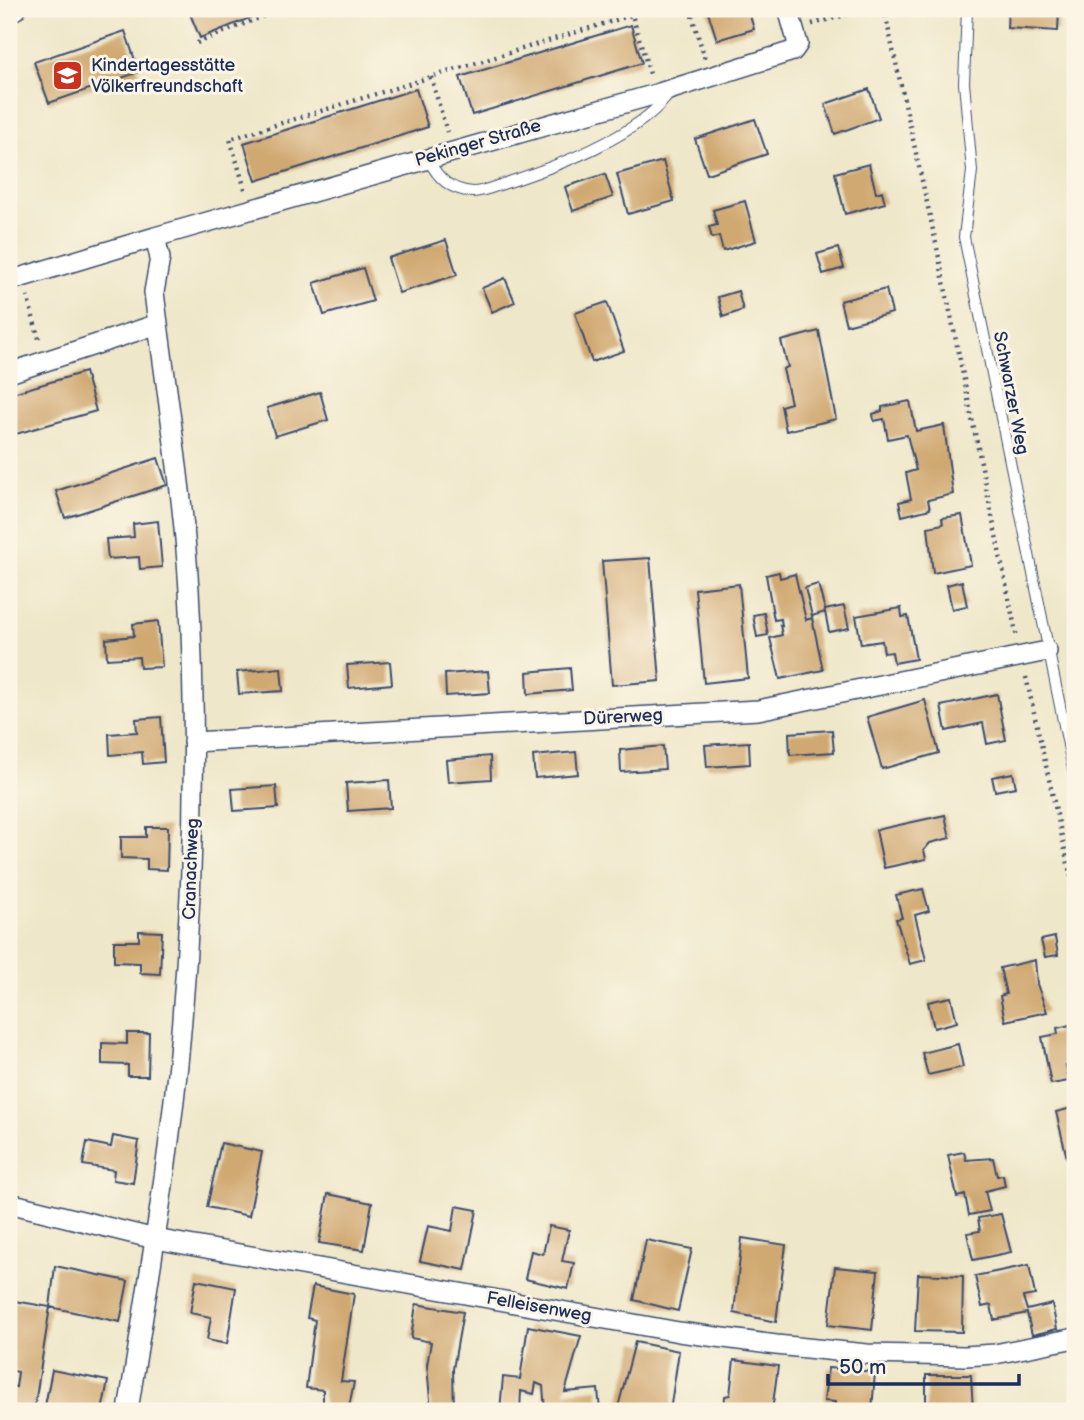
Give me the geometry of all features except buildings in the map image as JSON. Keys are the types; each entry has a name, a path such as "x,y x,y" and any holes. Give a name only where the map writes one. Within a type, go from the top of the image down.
{"street":[{"path":"9,13 16,9"},
{"path":"788,9 796,36"},
{"name":"Pekinger Straße","path":"15,279 452,150 664,91 793,51 796,36"},
{"path":"9,373 158,324 154,292 160,258 155,237"},
{"name":"Cranachweg","path":"128,1411 178,1067 188,945 193,742 189,589 158,324"},
{"name":"Dürerweg","path":"193,742 758,710 1047,651"},
{"name":"Felleisenweg","path":"9,1203 155,1239 666,1330 776,1345 867,1354 965,1356 996,1354 1075,1338"}],"lane":[{"name":"Schwarzer Weg","path":"967,9 964,83 972,171 964,237 1075,779"},
{"path":"428,158 439,179 456,188 475,192 581,157 662,106 664,91"}],"path":[{"path":"197,43 281,9"},
{"path":"690,9 711,76"},
{"path":"796,36 869,9"},
{"path":"884,9 1075,895"},
{"path":"244,183 230,139 632,15 664,91"},
{"path":"601,25 603,34"},
{"path":"543,43 546,51"},
{"path":"485,61 488,69"},
{"path":"431,77 452,150"},
{"path":"384,92 387,98"},
{"path":"328,109 330,116"},
{"path":"268,128 270,135"},
{"path":"9,228 15,279"},
{"path":"31,308 34,317"}],"place":[{"name":"Kindertagesstätte Völkerfreundschaft","path":"68,75"}]}
